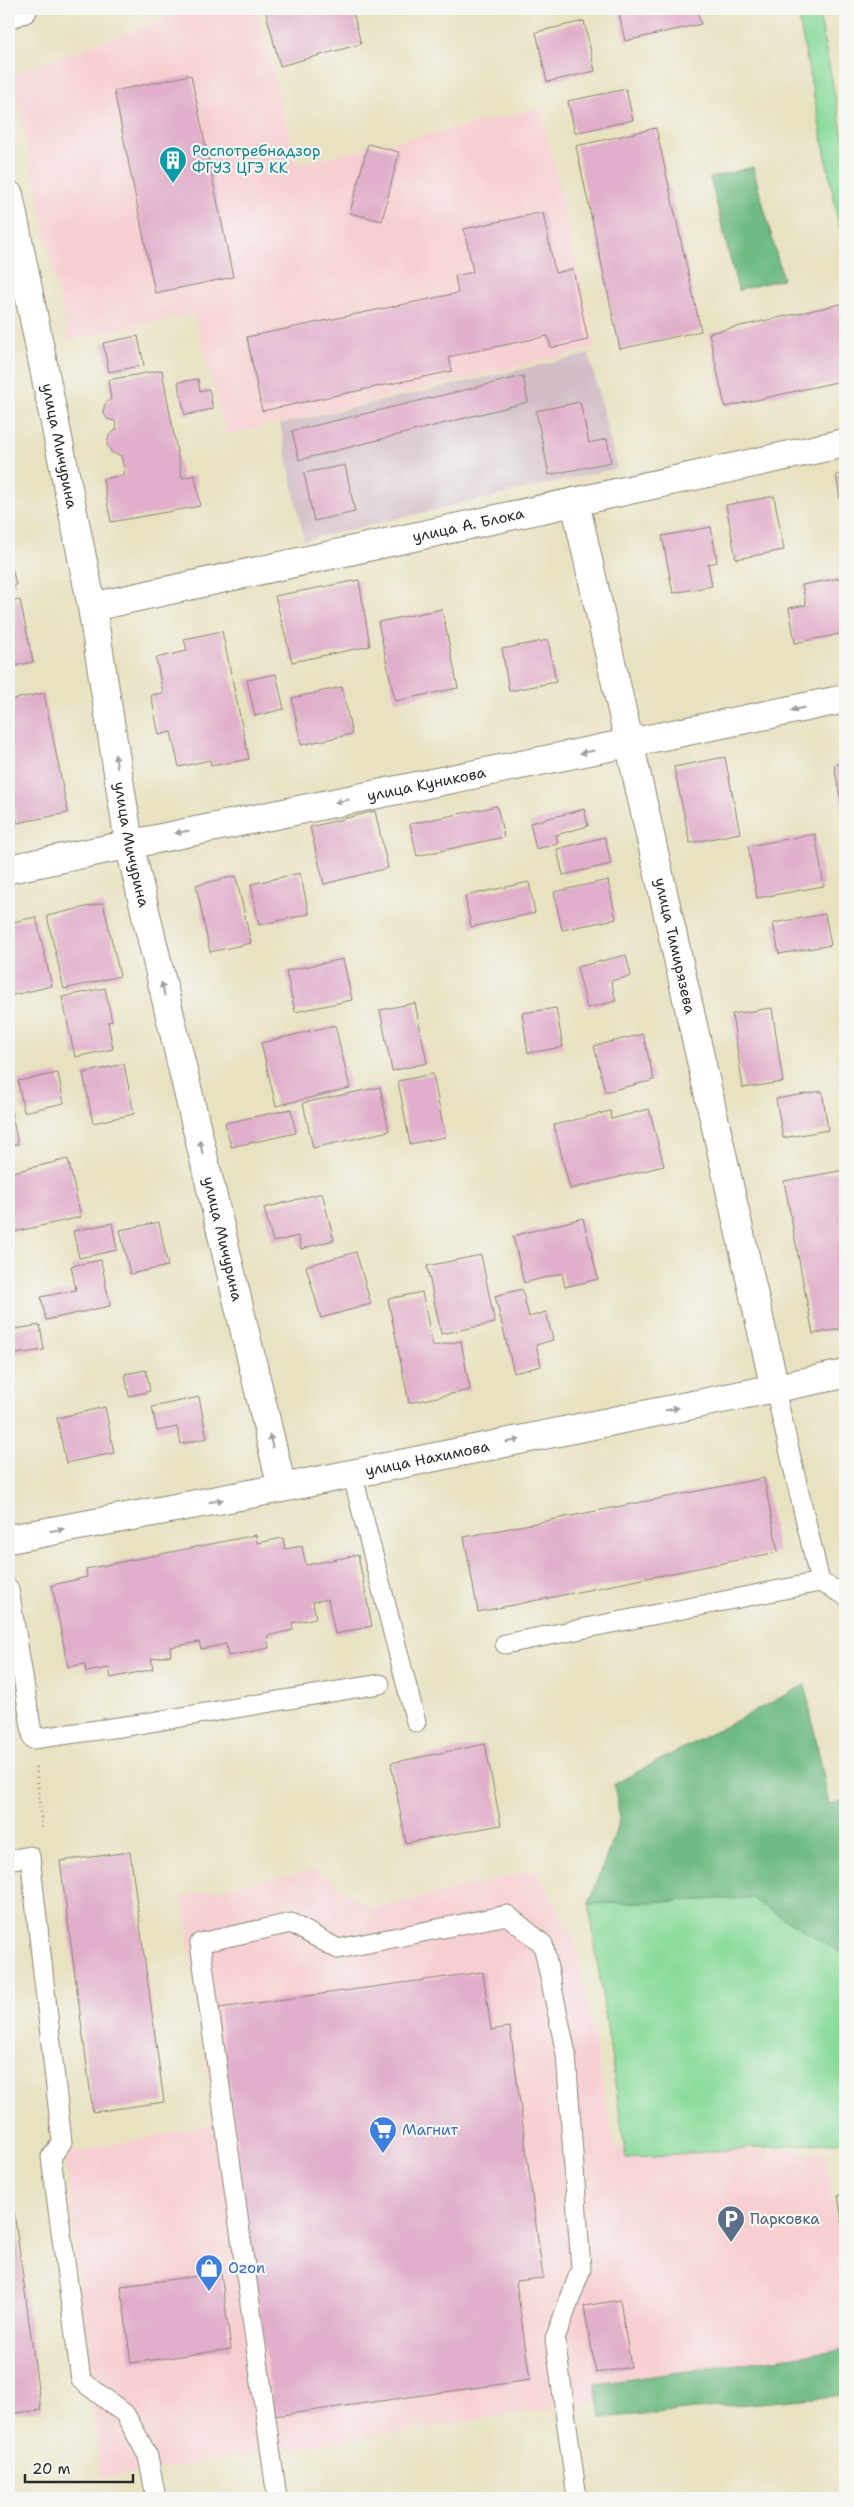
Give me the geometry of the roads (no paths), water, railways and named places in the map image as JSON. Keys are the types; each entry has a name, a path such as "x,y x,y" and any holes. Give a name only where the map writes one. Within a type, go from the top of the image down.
{"street":[{"path":"9,14 23,9"},
{"name":"улица Мичурина","path":"9,195 92,607 129,843 282,1488"},
{"name":"улица А. Блока","path":"92,607 845,444"},
{"name":"улица Тимирязева","path":"575,502 775,1389"},
{"name":"улица Куникова","path":"9,869 129,843 629,744 845,699"},
{"name":"улица Нахимова","path":"9,1539 282,1488 845,1374"}],"lane":[{"path":"775,1389 820,1582"},
{"path":"352,1473 416,1722"},
{"path":"505,1644 820,1582 845,1595"},
{"path":"9,1589 33,1740 380,1684"},
{"path":"9,1860 30,1856 62,2142 51,2157 81,2380 125,2414 148,2456 156,2498"},
{"path":"277,2498 200,1943 292,1923 338,1949 507,1915 542,1944 566,2054 581,2269 555,2339 577,2498"}],"place":[{"name":"Роспотребнадзор ФГУЗ ЦГЭ КК","path":"173,184"},
{"name":"Магнит","path":"383,2154"},
{"name":"Парковка","path":"731,2243"},
{"name":"Ozon","path":"209,2292"}]}
